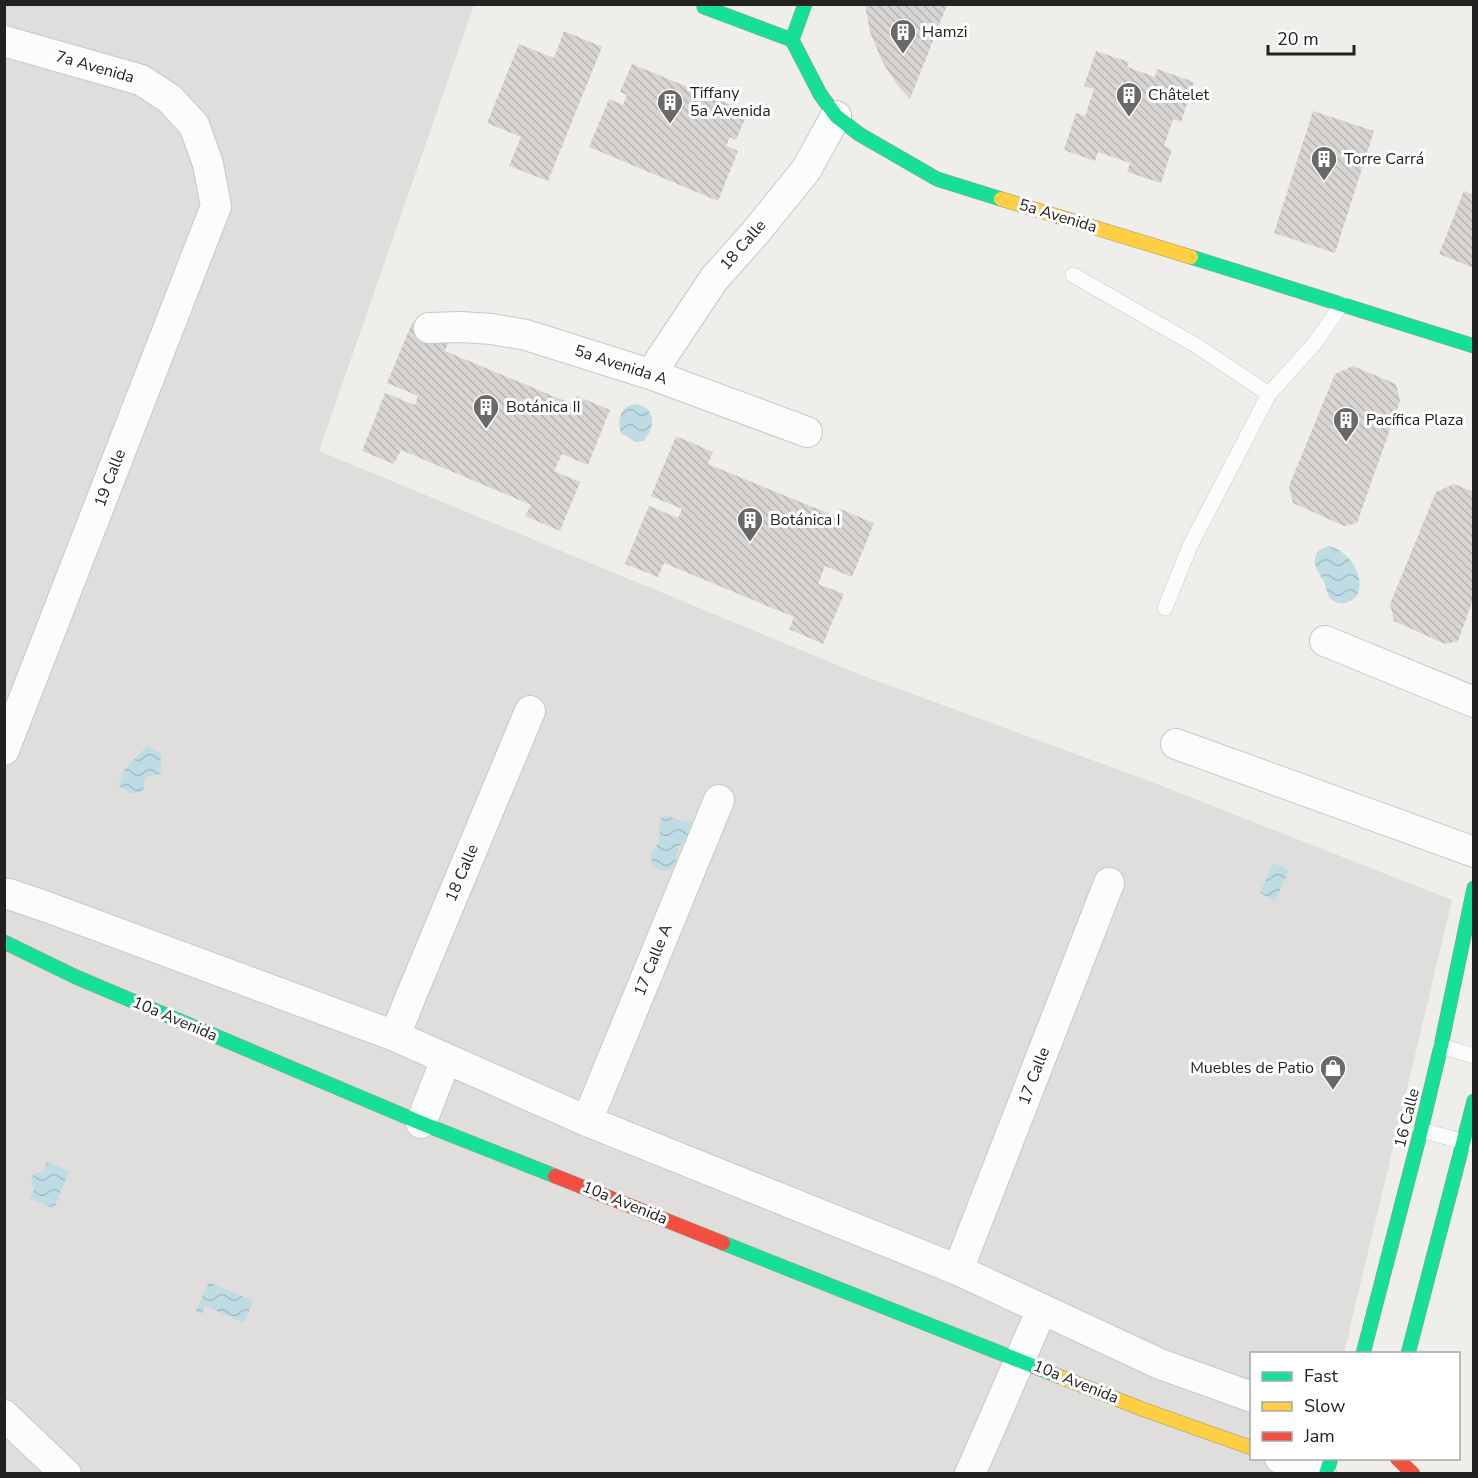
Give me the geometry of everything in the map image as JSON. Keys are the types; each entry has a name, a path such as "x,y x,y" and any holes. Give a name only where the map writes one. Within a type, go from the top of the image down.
{"street":[{"path":"702,5 792,40 805,4"},
{"name":"5a Avenida","path":"792,40 816,88 836,116 859,134 937,179 1473,346"},
{"name":"7a Avenida","path":"4,41 141,80 170,99 194,125 208,164 216,206"},
{"name":"18 Calle","path":"653,375 660,360 714,279 806,170 836,116"},
{"name":"19 Calle","path":"4,750 216,206"},
{"name":"5a Avenida A","path":"429,328 492,329 526,335 653,375 807,432"},
{"path":"1325,641 1473,702"},
{"name":"18 Calle","path":"395,1036 530,711"},
{"path":"1176,744 1473,852"},
{"name":"17 Calle A","path":"587,1121 719,800"},
{"name":"17 Calle","path":"958,1270 1109,883"},
{"name":"16 Calle","path":"1363,1352 1441,1046 1473,888"},
{"path":"4,894 47,907 395,1036 587,1121 958,1270 1160,1364 1250,1397"},
{"name":"10a Avenida","path":"4,942 76,977 421,1123 1142,1409 1250,1448"},
{"path":"421,1123 446,1059"},
{"path":"1408,1352 1469,1144 1473,1101"},
{"path":"970,1473 1042,1309"},
{"path":"4,1415 66,1473"},
{"path":"1285,1460 1321,1473"},
{"path":"1399,1460 1413,1473"}],"lane":[{"path":"1073,275 1197,346 1269,394"},
{"path":"1165,608 1190,546 1269,394 1315,343 1342,304"},
{"path":"1441,1046 1473,1056"},
{"path":"1421,1130 1469,1144"}],"shaded area":[{"path":"5,5 474,5 319,451 864,676 1157,784 1452,900 1344,1352 1250,1352 1250,1460 1315,1460 1311,1473 5,1474"}],"water":[{"path":"636,404 648,410 652,424 644,441 636,442 621,433 619,423 623,411"},
{"path":"1328,546 1346,555 1358,573 1359,591 1354,598 1345,603 1337,603 1330,598 1316,566 1315,559 1318,551"},
{"path":"147,746 161,753 161,774 145,777 143,791 132,794 118,785 125,769"},
{"path":"670,816 694,823 691,838 679,846 673,867 666,870 653,866 651,856 659,840 662,817"},
{"path":"1273,863 1289,870 1275,901 1260,893"},
{"path":"47,1162 69,1171 54,1209 30,1199 34,1189 31,1179 34,1174 43,1172"},
{"path":"209,1282 253,1301 244,1323 205,1306 202,1314 196,1311"}],"building":[{"name":"Hamzi","path":"865,5 947,5 910,99 898,86 883,63 870,32"},
{"path":"564,31 602,47 548,181 509,166 521,137 487,123 519,44 554,58"},
{"name":"Châtelet","path":"1096,51 1129,62 1127,67 1155,77 1157,69 1194,82 1181,122 1173,119 1164,146 1172,149 1161,183 1127,172 1130,163 1098,152 1095,161 1064,150 1076,113 1085,116 1094,89 1084,86"},
{"name":"Tiffany 5a Avenida","path":"632,64 748,112 736,140 730,137 726,146 738,151 718,201 589,147 609,99 623,105 627,95 620,92"},
{"name":"Torre Carrá","path":"1313,111 1374,131 1335,253 1274,233"},
{"path":"1464,191 1474,195 1474,268 1439,254"},
{"name":"Botánica II","path":"412,323 450,339 445,351 574,405 577,396 610,410 588,465 562,454 554,471 580,482 560,531 525,516 531,505 401,450 394,464 362,451 385,393 415,405 418,396 387,383"},
{"name":"Pacífica Plaza","path":"1353,366 1396,384 1400,401 1357,523 1344,526 1293,503 1289,486 1335,374"},
{"name":"Botánica I","path":"676,436 713,452 708,464 837,517 840,509 874,523 852,577 825,566 818,584 844,594 823,644 789,629 794,617 664,563 658,577 625,564 649,506 678,518 682,509 651,496"},
{"path":"1454,484 1474,492 1474,597 1458,641 1445,644 1394,621 1390,604 1436,492"}],"traffic: fast":[{"path":"705,4 704,7 792,40 820,94 836,116 859,134 937,179 1001,199"},
{"path":"792,40 805,4"},
{"path":"1191,257 1474,346"},
{"path":"1364,1352 1421,1130 1474,888"},
{"path":"4,942 76,977 421,1123 555,1176"},
{"path":"1409,1352 1474,1101"},
{"path":"723,1243 1058,1376"},
{"path":"1326,1474 1330,1460"}],"traffic: slow":[{"path":"1001,199 1191,257"},
{"path":"1058,1376 1250,1447"}],"traffic: jam":[{"path":"555,1176 723,1243"},
{"path":"1399,1460 1413,1474"}],"place":[{"name":"Hamzi","path":"903,55"},
{"name":"Châtelet","path":"1129,118"},
{"name":"Tiffany 5a Avenida","path":"670,125"},
{"name":"Torre Carrá","path":"1324,182"},
{"name":"Botánica II","path":"486,430"},
{"name":"Pacífica Plaza","path":"1346,443"},
{"name":"Botánica I","path":"750,543"},
{"name":"Muebles de Patio","path":"1333,1091"}]}
